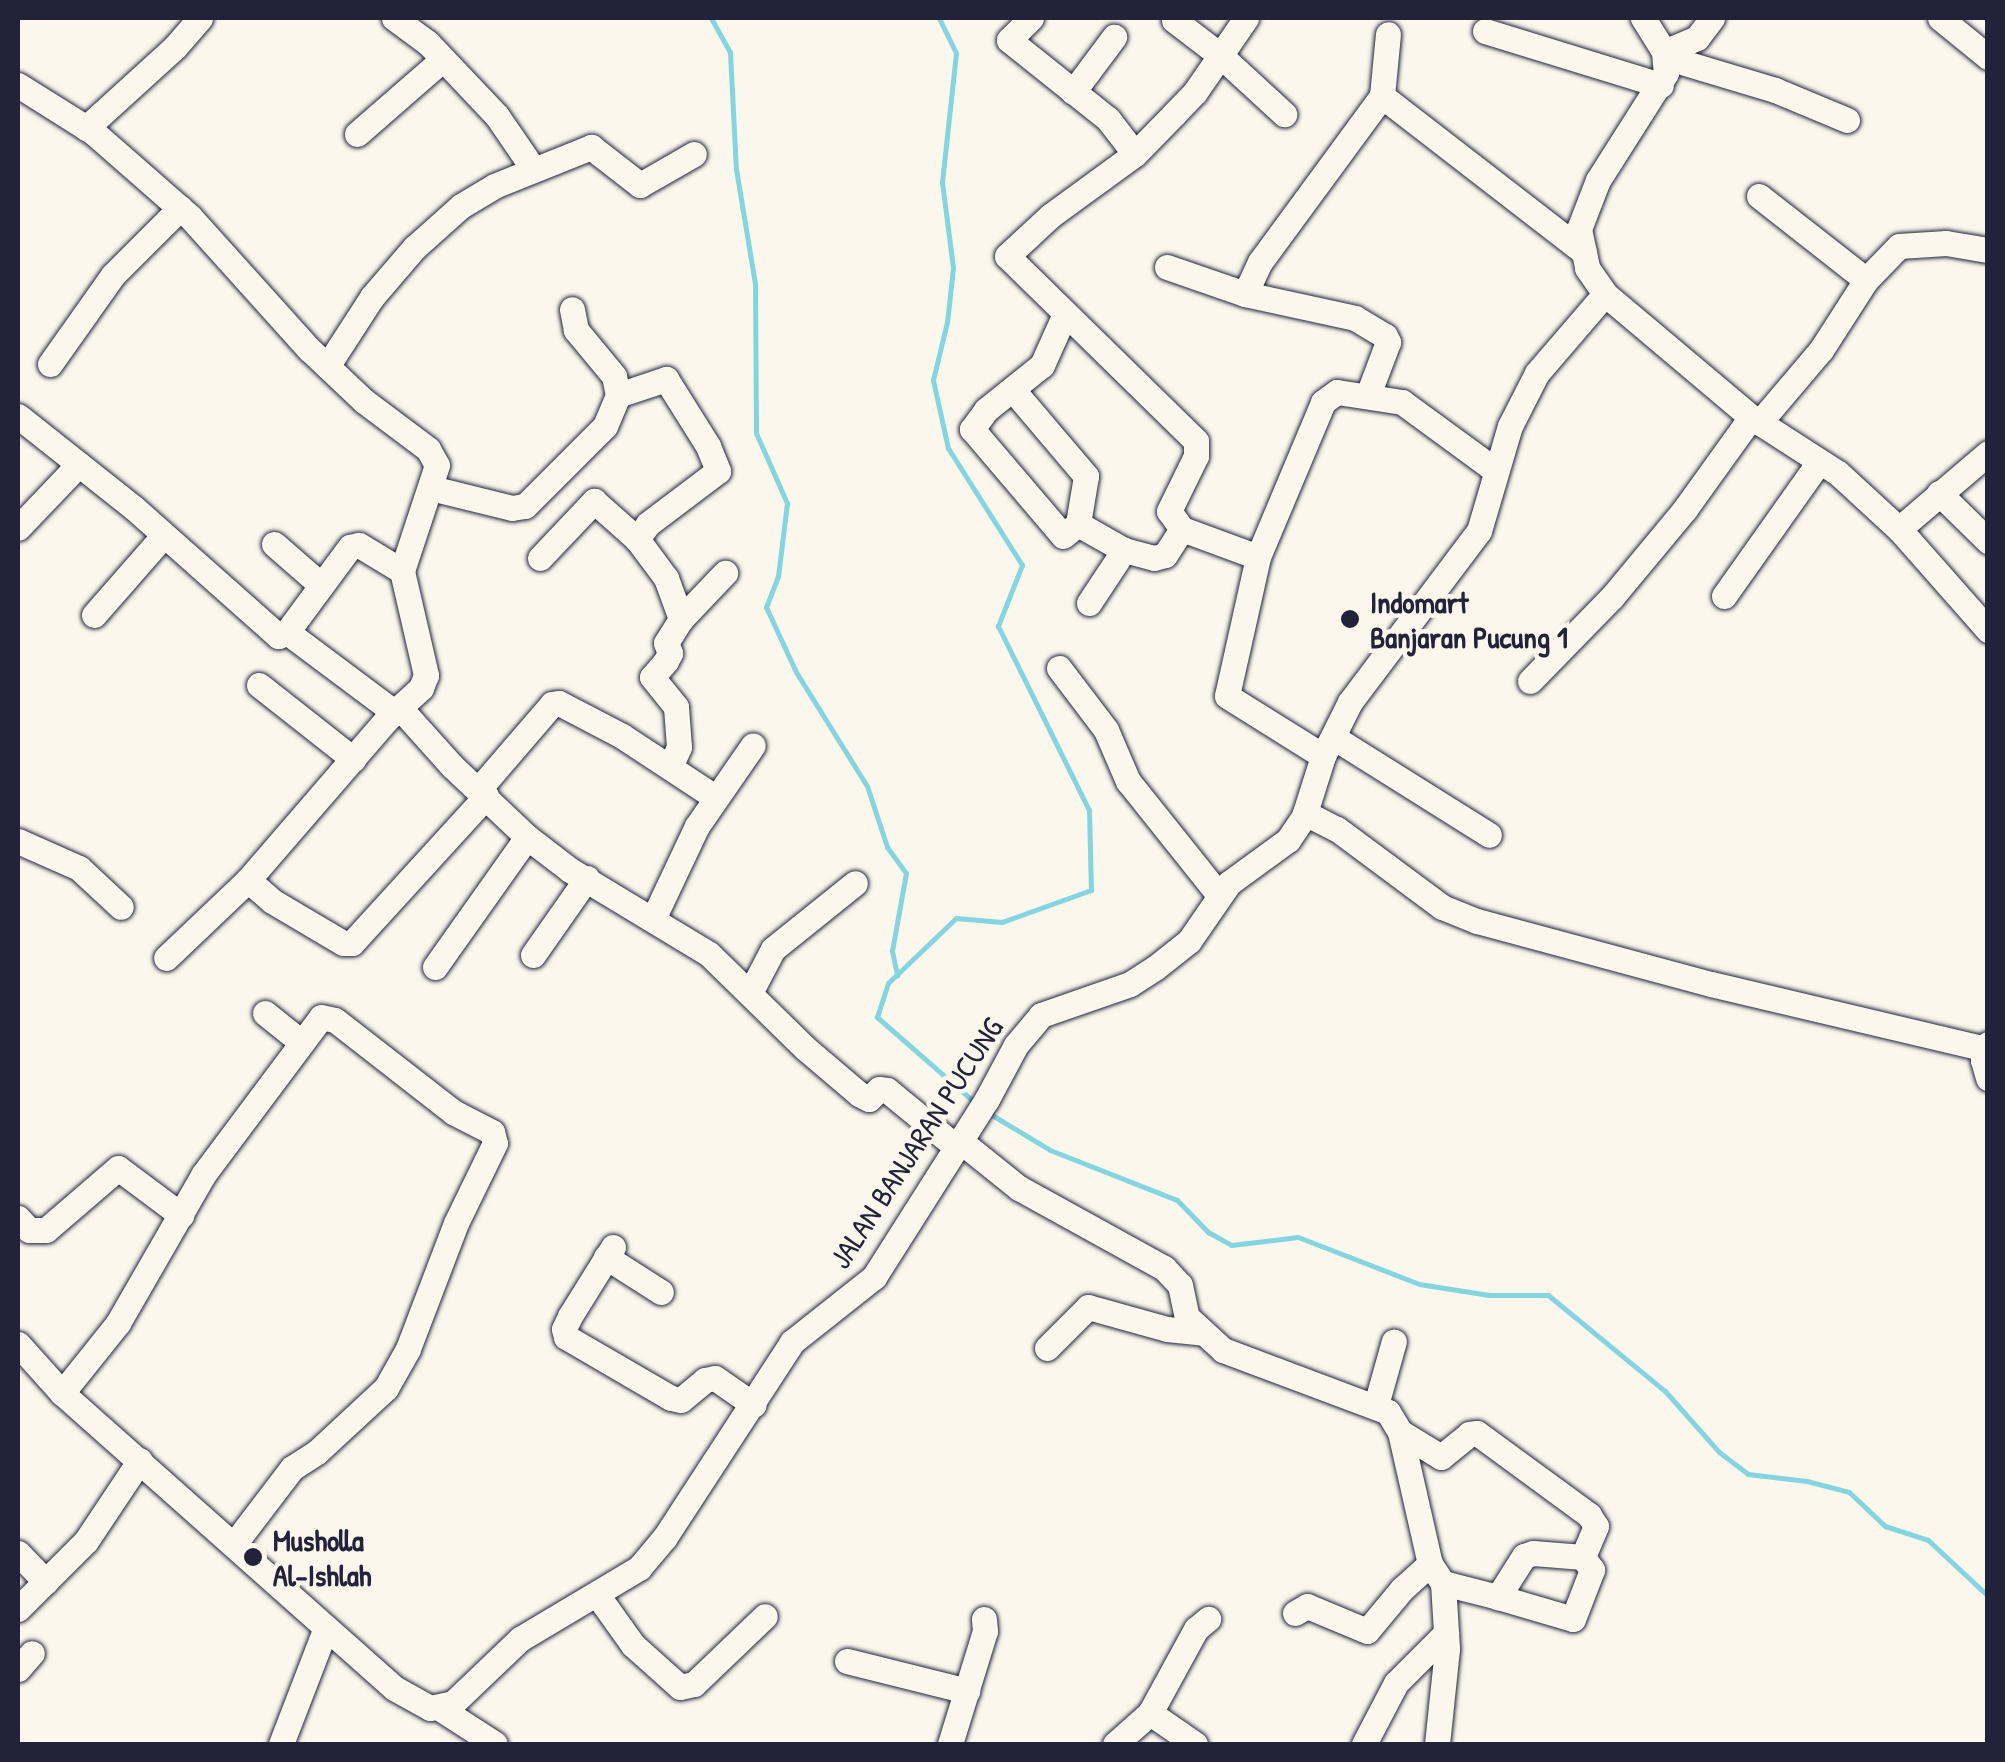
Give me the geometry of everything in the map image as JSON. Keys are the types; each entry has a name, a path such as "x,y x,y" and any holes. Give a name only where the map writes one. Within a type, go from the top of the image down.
{"street":[{"path":"86,128 175,47 200,18"},
{"path":"394,18 444,59 496,116 534,170"},
{"path":"1031,18 1009,40 1108,119 1135,154"},
{"path":"1246,18 1196,92 1135,154 1008,254 1064,316 1110,352 1196,441 1196,456 1169,511 1182,529 1258,558"},
{"path":"1643,18 1664,55 1661,85 1598,180 1578,229 1587,268 1604,294 1755,420 1819,462 1899,529 1988,630"},
{"path":"1664,55 1697,38 1712,18"},
{"path":"1940,18 1988,57"},
{"path":"1174,20 1221,56 1284,114"},
{"path":"1245,294 1260,262 1382,96 1385,23"},
{"path":"1486,31 1661,85"},
{"path":"1073,92 1114,36"},
{"path":"1664,55 1774,90 1847,120"},
{"path":"358,134 444,59"},
{"path":"18,84 86,128 185,212 239,276 364,401 435,455 432,488 402,571 426,675 421,688 397,710 248,880 166,958"},
{"path":"1382,96 1584,252"},
{"path":"328,365 372,297 414,248 460,206 591,147 640,185 694,154"},
{"path":"1759,196 1866,280"},
{"path":"50,364 113,275 185,212"},
{"path":"1530,681 1612,596 1755,420 1821,350 1866,280 1898,246 1946,243 1988,250"},
{"path":"1167,266 1245,294 1355,318 1387,338 1368,394"},
{"name":"JALAN BANJARAN PUCUNG","path":"441,1709 520,1639 598,1596 639,1568 666,1537 792,1342 874,1277 981,1109 1016,1045 1041,1015 1130,984 1154,968 1189,941 1218,895 1288,840 1305,813 1328,747 1357,691 1479,531 1510,426 1538,373 1604,294"},
{"path":"432,488 512,508 526,506 605,426 618,395 614,376 576,330 572,309"},
{"path":"1013,390 1084,471 1087,484 1078,524 1063,536 972,432 974,422 1042,364 1064,316"},
{"path":"618,395 666,380 708,446 718,470 648,524 637,539"},
{"path":"1489,835 1227,696 1258,558 1323,402 1337,392 1402,402 1495,470"},
{"path":"18,416 164,535 278,636 287,632 350,547 359,545 402,571"},
{"path":"1899,529 1988,452"},
{"path":"1724,596 1819,462"},
{"path":"18,528 80,464"},
{"path":"1939,493 1988,541"},
{"path":"540,558 594,502 637,539 666,578 681,619"},
{"path":"526,506 564,533"},
{"path":"1078,524 1124,550 1162,558 1182,529"},
{"path":"94,615 164,535"},
{"path":"274,544 321,584"},
{"path":"1090,603 1124,550"},
{"path":"670,768 679,747 676,708 652,677 670,653 666,643 681,619 725,572"},
{"path":"287,632 397,710 528,837 709,954 752,992 804,1048 859,1094 868,1099 879,1089 887,1090 1019,1188 1164,1268 1180,1285 1186,1317 1223,1350 1388,1412 1400,1432 1437,1574 1446,1633 1436,1744"},
{"path":"1059,668 1106,730 1128,781 1218,895"},
{"path":"260,685 353,760"},
{"path":"248,880 272,900 342,943 352,943 482,793 552,704 560,703 715,797"},
{"path":"654,918 715,797 753,745"},
{"path":"1305,813 1337,829 1442,907 1477,921 1986,1046 1988,1078"},
{"path":"435,966 528,837"},
{"path":"18,841 79,868 120,906"},
{"path":"533,955 586,878"},
{"path":"752,992 773,949 855,883"},
{"path":"265,1013 300,1041"},
{"path":"62,1393 118,1323 203,1174 321,1017 335,1020 453,1112 492,1132 496,1140 456,1224 408,1349 386,1388 317,1452 292,1468 234,1544"},
{"path":"18,1218 34,1232 46,1230 118,1168 181,1215"},
{"path":"661,1292 610,1252 570,1316 564,1329 566,1337 671,1398 680,1400 705,1380 715,1378 754,1405"},
{"path":"1047,1348 1088,1307 1167,1329 1204,1334"},
{"path":"1376,1405 1394,1341"},
{"path":"18,1344 62,1393 394,1688 414,1702 441,1709 495,1744"},
{"path":"1400,1432 1436,1456 1447,1454 1472,1433 1490,1442 1594,1522 1595,1534 1582,1557"},
{"path":"18,1609 86,1542 140,1460"},
{"path":"18,1553 46,1582"},
{"path":"1294,1612 1307,1606 1367,1631 1402,1589 1437,1574 1498,1597 1573,1619 1592,1570 1591,1562 1582,1557 1528,1553 1498,1597"},
{"path":"598,1596 633,1645 680,1688 694,1684 765,1616"},
{"path":"1115,1744 1150,1713 1165,1678 1196,1629 1208,1619"},
{"path":"950,1744 985,1631 984,1620"},
{"path":"281,1744 326,1630"},
{"path":"1364,1744 1396,1683 1446,1633"},
{"path":"847,1661 967,1691"},
{"path":"1150,1713 1194,1744"}],"waterway":[{"path":"711,18 730,52 736,169 755,284 756,433 787,503 778,576 766,607 796,672 867,786 887,847 906,873 892,951 897,975"},
{"path":"939,18 956,53 942,182 953,268 947,322 933,380 948,448 1022,565 998,626 1089,810 1091,890 1002,922 956,918 888,983 877,1017 974,1102"},
{"path":"987,1112 1050,1150 1177,1200 1208,1232 1231,1245 1298,1237 1419,1284 1489,1295 1548,1295 1665,1391 1719,1452 1748,1474 1807,1481 1849,1492 1885,1526 1928,1540 1988,1596"}],"place":[{"name":"Indomart Banjaran Pucung 1","path":"1350,619"},
{"name":"Musholla Al-Ishlah","path":"253,1557"}]}
